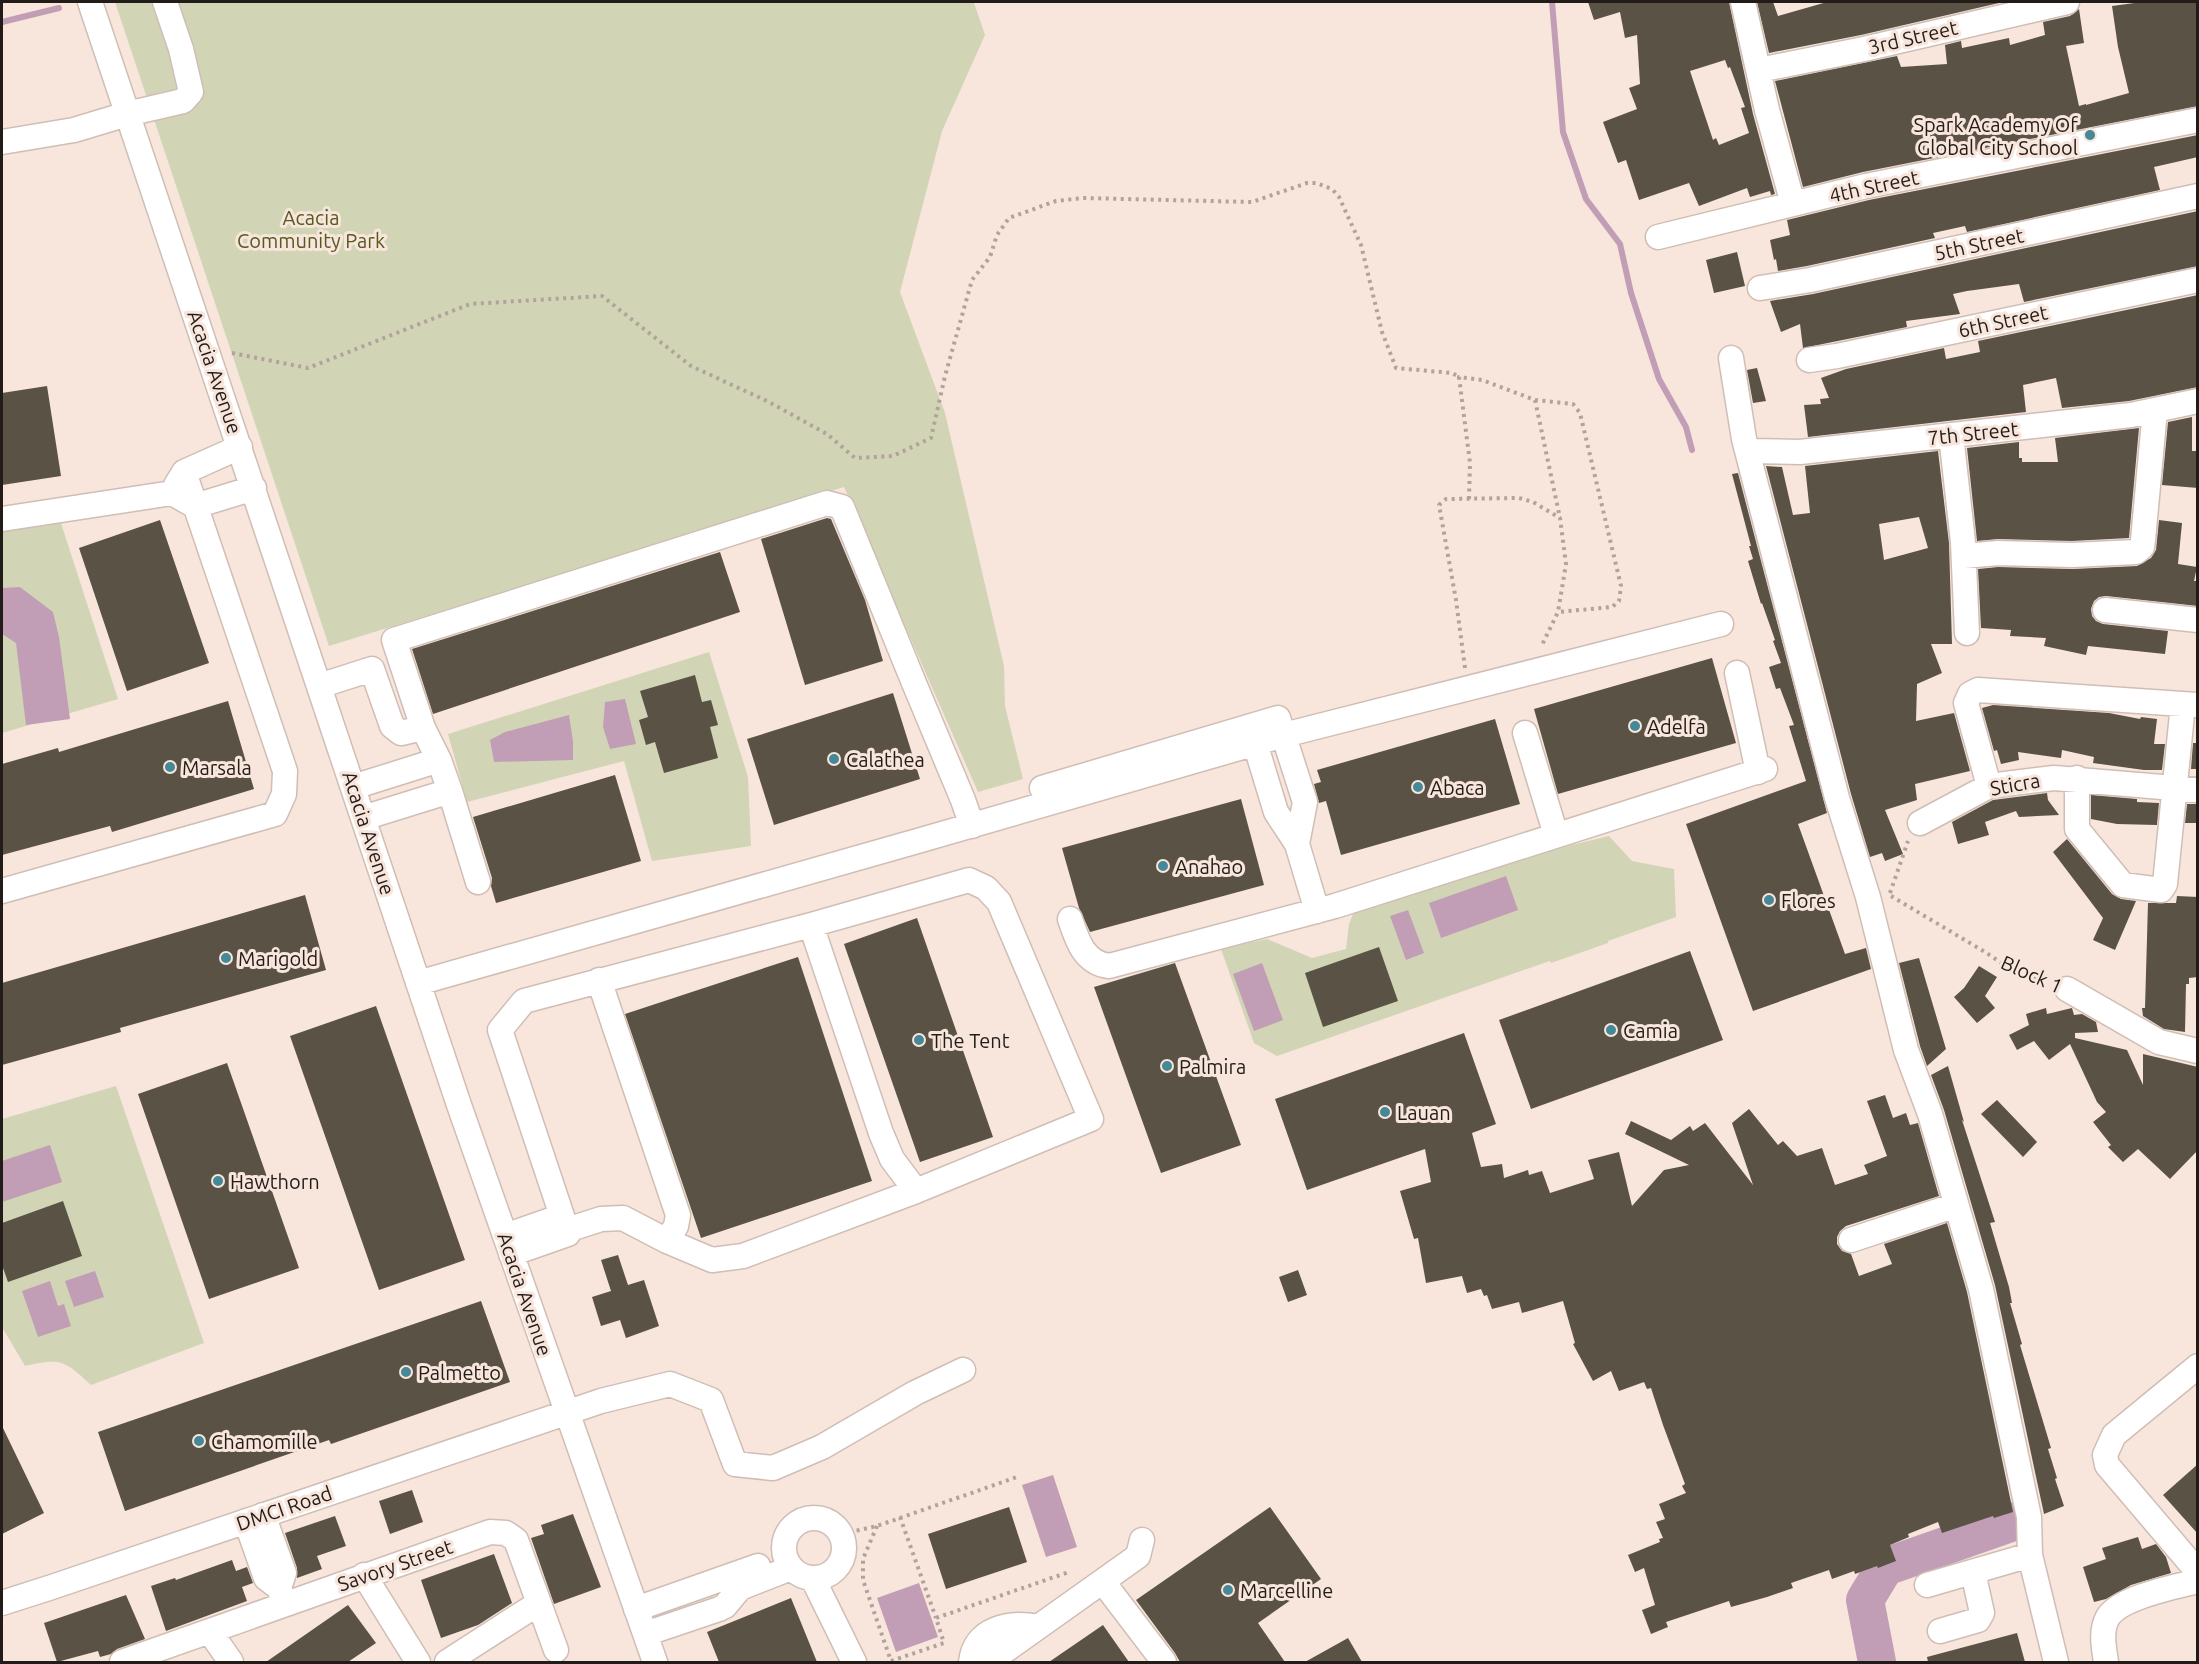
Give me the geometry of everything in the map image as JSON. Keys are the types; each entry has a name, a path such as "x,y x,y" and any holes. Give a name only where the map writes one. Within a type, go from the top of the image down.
{"street":[{"name":"Acacia Avenue","path":"90,2 127,114 243,491 319,686 508,1245 655,1662"},
{"path":"2,142 74,130 127,114 183,101 191,93 181,49 165,2"},
{"path":"1743,2 1767,110 1794,204"},
{"name":"3rd Street","path":"1759,70 1864,49 2067,2"},
{"name":"4th Street","path":"1658,237 1866,186 2198,120"},
{"name":"5th Street","path":"1760,288 1810,280 2198,196"},
{"name":"6th Street","path":"1809,360 1848,354 2198,280"},
{"path":"1731,358 1737,404 1748,451 1837,798 1868,897 1906,1050 1930,1113 1981,1289 2029,1517 2030,1555 2056,1662"},
{"name":"7th Street","path":"1748,451 1800,452 2131,415 2198,401"},
{"path":"1964,556 1998,553 2072,555 2136,552 2142,547 2143,540 2155,410"},
{"path":"1951,435 1964,556 1967,633"},
{"path":"172,493 184,472 230,452"},
{"path":"2,891 275,814 285,794 285,771 184,472"},
{"path":"2,519 172,493 195,506 243,491"},
{"path":"478,882 450,791 439,760 423,728 394,640 828,503 843,507 969,818"},
{"path":"2105,610 2198,620"},
{"path":"416,976 969,818 1721,624"},
{"path":"319,686 372,669 392,726 402,733 423,728"},
{"path":"1070,919 1080,946 1088,957 1100,965 1109,966 1317,911 1762,770 1737,673"},
{"path":"1989,786 1966,703 1970,694 1978,690 2190,705 2186,790 2165,884 2161,890 2123,885 2077,829 2077,778"},
{"path":"969,818 1278,718 1305,802 1297,844"},
{"path":"1525,734 1556,835"},
{"path":"1255,743 1276,812 1297,844 1317,911"},
{"path":"353,787 439,760"},
{"name":"Sticra","path":"1920,823 1989,786 2054,778 2077,778 2186,790"},
{"path":"363,818 450,791"},
{"path":"508,1245 566,1227 602,1219 623,1218 712,1260 742,1256 916,1191 1091,1119 999,902 986,888 969,880 811,925 524,1001 500,1030 566,1227"},
{"path":"811,925 881,1133 892,1159 916,1191"},
{"path":"599,980 678,1215 676,1226 668,1241"},
{"name":"Block 1","path":"2067,989 2159,1042 2198,1051"},
{"path":"1851,1240 1956,1205"},
{"path":"2198,1366 2114,1436 2105,1455 2106,1465 2198,1572"},
{"name":"DMCI Road","path":"2,1603 621,1395 670,1384 711,1400 735,1464 773,1468 822,1447 915,1392 963,1370"},
{"path":"814,1517 825,1519 835,1525 842,1534 845,1546 843,1559 837,1569 826,1576 813,1579 801,1576 788,1562 784,1545 787,1535 793,1526 803,1520 814,1517"},
{"path":"255,1518 266,1549 284,1573 282,1596"},
{"name":"Savory Street","path":"123,1662 210,1632 282,1596 364,1575 490,1532 506,1533 516,1540 539,1603"},
{"path":"989,1662 1138,1556 1142,1540"},
{"path":"1927,1585 2030,1555"},
{"path":"636,1609 686,1591 788,1562"},
{"path":"645,1634 725,1606 740,1588 788,1562"},
{"path":"1940,1631 1978,1620 1982,1613 1973,1572"},
{"path":"364,1575 418,1662"},
{"path":"813,1579 854,1662"},
{"path":"2106,1662 2103,1635 2108,1617 2121,1606 2139,1598 2198,1581"},
{"path":"1103,1582 1164,1662"},
{"path":"686,1591 696,1616"},
{"path":"447,1662 539,1603 556,1650"},
{"path":"971,1662 977,1645 995,1629 1014,1624 1038,1627"},
{"path":"210,1632 231,1662"}],"path":[{"path":"232,353 309,368 470,304 602,296 691,366 769,402 827,434 855,458 893,456 931,438 945,376 972,280 990,256 997,235 1010,218 1056,201 1083,198 1252,202 1307,183 1316,183 1333,190 1339,197 1361,244 1382,332 1396,368 1452,373 1459,377 1482,380 1535,400 1573,404 1580,413 1621,586 1619,601 1612,607 1558,612"},
{"path":"1459,377 1470,463 1469,499"},
{"path":"1528,674 1558,612 1566,564 1560,518 1535,400"},
{"path":"1468,690 1456,600 1439,505 1446,499 1519,498 1533,502 1560,518"},
{"name":"Block 1","path":"1920,823 1909,839 1889,895 2012,970 2067,989"},
{"path":"842,1534 877,1526 1020,1476"},
{"path":"877,1526 863,1558 863,1580 891,1661 944,1643 900,1518"},
{"path":"936,1618 1070,1572"}],"green space":[{"name":"Acacia Community Park","path":"115,2 974,3 985,35 942,131 900,292 945,413 1004,666 1005,706 1023,779 978,792 844,487 329,646"},
{"path":"58,514 118,699 2,733 2,523"},
{"path":"709,652 748,777 751,846 652,861 624,761 467,802 448,734"},
{"path":"1609,836 1632,861 1674,869 1676,917 1551,963 1550,961 1277,1056 1254,1043 1221,949 1267,939 1312,958 1346,949 1349,924 1356,907 1535,854"},
{"path":"116,1086 204,1343 91,1385 74,1370 61,1363 47,1362 25,1366 2,1327 2,1119"}],"shaded area":[{"path":"20,587 53,612 59,637 70,719 26,725 16,643 2,634 2,588"},
{"path":"625,699 636,744 610,749 603,727 605,702"},
{"path":"569,715 573,760 494,762 490,740 505,732"},
{"path":"1506,876 1518,910 1441,938 1429,903"},
{"path":"1408,910 1424,953 1406,960 1390,916"},
{"path":"1262,963 1283,1020 1254,1031 1233,974"},
{"path":"50,1145 62,1182 2,1202 2,1161"},
{"path":"95,1271 104,1297 74,1307 65,1281"},
{"path":"50,1281 58,1306 64,1304 71,1326 38,1337 22,1291"},
{"path":"1053,1475 1077,1547 1046,1557 1022,1485"},
{"path":"919,1583 938,1637 896,1652 877,1598"}],"building":[{"path":"1588,2 1729,2 1753,114 1775,194 1771,195 1770,191 1750,197 1747,188 1699,206 1689,183 1639,200 1626,160 1618,163 1603,122 1637,109 1629,88 1640,84 1637,35 1625,38 1620,12 1594,20","holes":["1725,60 1728,68 1730,67 1745,107 1741,108 1749,133 1719,145 1716,138 1713,140 1690,71"]},
{"path":"1757,2 1773,2 1778,16 1827,2 1999,3 1861,35 1769,53"},
{"path":"2142,2 2198,2 2198,106 1863,172 1803,187 1775,81 1897,56 1901,67 1947,64 1945,45 1961,41 1962,48 2009,38 2010,45 2045,35 2043,22 2070,16 2079,9 2084,43 2066,46 2079,106 2086,105 2129,93 2118,47 2112,6"},
{"path":"2198,135 2198,157 2154,167 2160,190 1967,232 1965,226 1933,233 1935,238 1807,266 1778,271 1776,259 1774,260 1770,240 1790,235 1787,220 1869,200"},
{"path":"2198,211 2198,266 2024,302 2019,284 1967,291 1953,294 1960,314 1906,321 1907,327 1803,348 1800,324 1781,332 1770,301 1813,294"},
{"path":"1737,252 1745,286 1714,293 1706,260"},
{"path":"2198,295 2198,387 2129,401 2062,408 2056,378 2023,385 2026,412 1808,437 1804,405 1821,404 1820,399 1829,398 1821,378 1846,369 1944,348 1946,359 1980,352 1978,341"},
{"path":"1757,368 1766,401 1753,403 1747,370"},
{"path":"47,386 61,476 2,485 2,393"},
{"path":"2192,417 2192,451 2198,451 2198,488 2162,485 2168,422"},
{"path":"2139,428 2129,538 2072,541 1998,539 1977,541 1967,448 2019,442 2019,458 2022,458 2022,462 2058,462 2055,438"},
{"path":"1938,451 1949,543 1952,644 1931,644 1942,673 1917,684 1916,721 1954,713 1970,771 1915,784 1917,800 1885,810 1903,854 1885,861 1882,853 1870,857 1851,794 1766,466 1782,467 1793,515 1810,513 1805,466","holes":["1919,517 1928,548 1884,560 1879,524"]},
{"name":"Flores","path":"1738,473 1827,813 1798,824 1845,954 1866,948 1871,969 1753,1011 1686,824 1806,781 1789,726 1794,725 1780,688 1776,689 1769,667 1781,663 1748,561 1753,559 1749,546 1751,546 1732,474"},
{"path":"827,518 831,519 865,600 883,661 805,685 761,539"},
{"path":"160,520 209,663 127,691 79,548"},
{"path":"2159,520 2182,523 2178,564 2197,567 2194,581 2198,581 2198,606 2106,596 2094,601 2091,609 2096,621 2103,624 2168,631 2165,654 2088,646 2086,655 2044,646 2046,638 2010,636 2011,630 1981,628 1978,569 2137,566 2151,558 2156,550"},
{"path":"720,552 740,612 433,714 412,649"},
{"name":"Adelfa","path":"1712,658 1736,743 1558,794 1534,709"},
{"path":"695,675 702,702 711,700 718,725 710,727 718,758 664,773 655,742 646,745 639,720 648,717 640,691"},
{"name":"Calathea","path":"893,693 920,779 774,825 747,739"},
{"name":"Marsala","path":"228,701 254,789 112,832 110,826 2,855 2,764 58,748 59,752"},
{"path":"1993,705 2109,713 2140,719 2141,717 2157,719 2154,744 2165,744 2162,770 2144,770 2093,763 2094,757 2062,750 2061,758 2018,752 2019,760 2001,764 1997,750 1994,751 1982,708"},
{"name":"Abaca","path":"1495,719 1520,804 1341,855 1326,801 1319,803 1314,784 1321,782 1317,770"},
{"path":"2193,743 2198,743 2198,769 2191,769"},
{"path":"615,775 641,861 496,903 491,886 492,878 473,817"},
{"path":"2047,793 2048,800 2059,815 2019,817 2016,811 1985,822 1989,835 1958,844 1952,822 1993,800"},
{"path":"2091,795 2159,803 2157,825 2117,824 2091,819"},
{"name":"Anahao","path":"1241,799 1264,885 1090,932 1079,908 1062,848"},
{"path":"2187,804 2198,804 2198,823 2185,823"},
{"path":"2067,839 2112,894 2121,899 2136,901 2115,950 2093,940 2103,918 2053,852"},
{"path":"305,895 326,970 120,1028 121,1032 2,1065 2,983"},
{"path":"2177,896 2198,897 2198,977 2189,978 2189,984 2186,984 2185,1032 2164,1029 2143,1016 2142,1008 2145,1008 2148,903 2176,903"},
{"name":"The Tent","path":"917,918 993,1137 920,1162 844,944"},
{"path":"1379,947 1398,1001 1323,1027 1305,973"},
{"name":"Camia","path":"1690,951 1723,1040 1531,1109 1499,1020"},
{"path":"798,957 872,1181 701,1238 625,1014"},
{"path":"1919,958 1946,1049 1927,1066 1899,963"},
{"name":"Palmira","path":"1175,963 1241,1145 1161,1173 1094,987"},
{"path":"1979,966 1997,977 1985,996 1995,1008 1977,1023 1954,997 1964,988"},
{"path":"376,1006 465,1260 379,1290 290,1036"},
{"path":"2046,1008 2047,1014 2072,1008 2074,1015 2082,1014 2096,1022 2098,1032 2075,1033 2075,1038 2127,1050 2143,1085 2143,1054 2198,1067 2198,1150 2170,1179 2138,1149 2123,1162 2108,1147 2111,1145 2093,1122 2106,1112 2097,1102 2070,1044 2049,1060 2034,1041 2017,1050 2009,1035 2029,1025 2026,1014"},
{"path":"1464,1033 1496,1124 1472,1133 1481,1167 1502,1164 1504,1178 1528,1170 1529,1175 1542,1171 1550,1193 1594,1179 1588,1160 1619,1152 1632,1206 1664,1170 1689,1165 1625,1134 1631,1121 1671,1140 1690,1126 1693,1131 1705,1123 1753,1185 1732,1123 1749,1109 1778,1145 1783,1141 1797,1156 1822,1148 1835,1185 1868,1174 1864,1165 1887,1156 1867,1101 1885,1095 1893,1118 1906,1113 1910,1125 1918,1123 1939,1196 1846,1226 1837,1237 1837,1244 1842,1251 1851,1254 1859,1276 1892,1264 1884,1244 1947,1223 1967,1292 2013,1512 1994,1518 1993,1516 1942,1533 1938,1522 1908,1534 1909,1537 1890,1545 1896,1561 1878,1568 1877,1566 1855,1574 1854,1571 1832,1579 1829,1570 1791,1583 1793,1588 1767,1597 1731,1607 1729,1601 1666,1622 1668,1627 1651,1634 1642,1610 1655,1605 1644,1568 1635,1572 1628,1555 1660,1542 1659,1539 1663,1538 1656,1522 1665,1519 1659,1504 1686,1493 1682,1486 1685,1484 1651,1388 1647,1389 1644,1382 1619,1391 1611,1371 1593,1381 1573,1344 1575,1343 1563,1301 1522,1313 1519,1302 1492,1309 1487,1295 1484,1296 1481,1289 1467,1293 1462,1276 1426,1283 1418,1238 1414,1239 1400,1191 1431,1182 1425,1149 1307,1190 1275,1099"},
{"name":"Hawthorn","path":"227,1063 299,1268 209,1299 138,1094"},
{"path":"1948,1066 1964,1122 1962,1120 1995,1222 1990,1223 2009,1287 2012,1303 2010,1303 2022,1344 2020,1345 2051,1448 2048,1449 2064,1506 2044,1514 1995,1285 1944,1110 1931,1075"},
{"path":"1997,1100 2037,1142 2023,1157 1981,1114"},
{"path":"63,1201 82,1256 8,1282 2,1265 2,1223"},
{"path":"618,1255 628,1285 644,1280 659,1326 626,1338 620,1320 601,1326 592,1297 611,1291 601,1260"},
{"path":"1298,1270 1307,1295 1288,1302 1279,1277"},
{"path":"481,1301 510,1382 331,1444 329,1440 125,1511 98,1432"},
{"path":"2,1426 44,1513 2,1534"},
{"path":"2198,1464 2198,1534 2163,1495"},
{"path":"412,1490 423,1522 390,1534 379,1501"},
{"path":"1009,1507 1027,1562 946,1589 928,1534"},
{"name":"Marcelline","path":"1270,1507 1321,1579 1258,1623 1285,1662 1180,1662 1136,1600"},
{"path":"573,1514 601,1587 554,1604 531,1538 544,1534 541,1525"},
{"path":"335,1516 346,1546 317,1556 322,1569 297,1578 297,1568 285,1533"},
{"path":"2138,1537 2142,1549 2156,1544 2166,1557 2171,1573 2131,1585 2106,1599 2094,1602 2083,1567 2106,1559 2102,1548"},
{"path":"494,1554 512,1603 478,1625 441,1638 421,1580"},
{"path":"232,1560 236,1571 247,1567 253,1583 242,1587 247,1601 166,1631 151,1586 175,1578 176,1580"},
{"path":"126,1595 145,1639 100,1657 98,1651 57,1662 44,1623"},
{"path":"791,1598 817,1662 719,1662 707,1632"},
{"path":"348,1605 376,1643 348,1662 266,1662"},
{"path":"1103,1625 1129,1662 1049,1662"},
{"path":"2017,1633 2025,1662 1928,1662 1927,1657"},
{"path":"1348,1638 1362,1662 1305,1662"}],"waterway":[{"path":"1552,2 1563,132 1586,199 1620,244 1631,293 1659,379 1686,427 1692,450"},
{"path":"2,22 59,8"},
{"path":"1877,1662 1865,1600 1885,1567 2019,1520"}],"place":[{"name":"Spark Academy Of Global City School","path":"2090,135"},
{"name":"Adelfa","path":"1635,726"},
{"name":"Calathea","path":"834,759"},
{"name":"Marsala","path":"170,767"},
{"name":"Abaca","path":"1418,787"},
{"name":"Anahao","path":"1163,866"},
{"name":"Flores","path":"1769,900"},
{"name":"Marigold","path":"226,958"},
{"name":"Camia","path":"1611,1030"},
{"name":"The Tent","path":"919,1040"},
{"name":"Palmira","path":"1167,1066"},
{"name":"Lauan","path":"1385,1112"},
{"name":"Hawthorn","path":"218,1181"},
{"name":"Palmetto","path":"406,1372"},
{"name":"Chamomille","path":"199,1441"},
{"name":"Marcelline","path":"1228,1590"}]}
